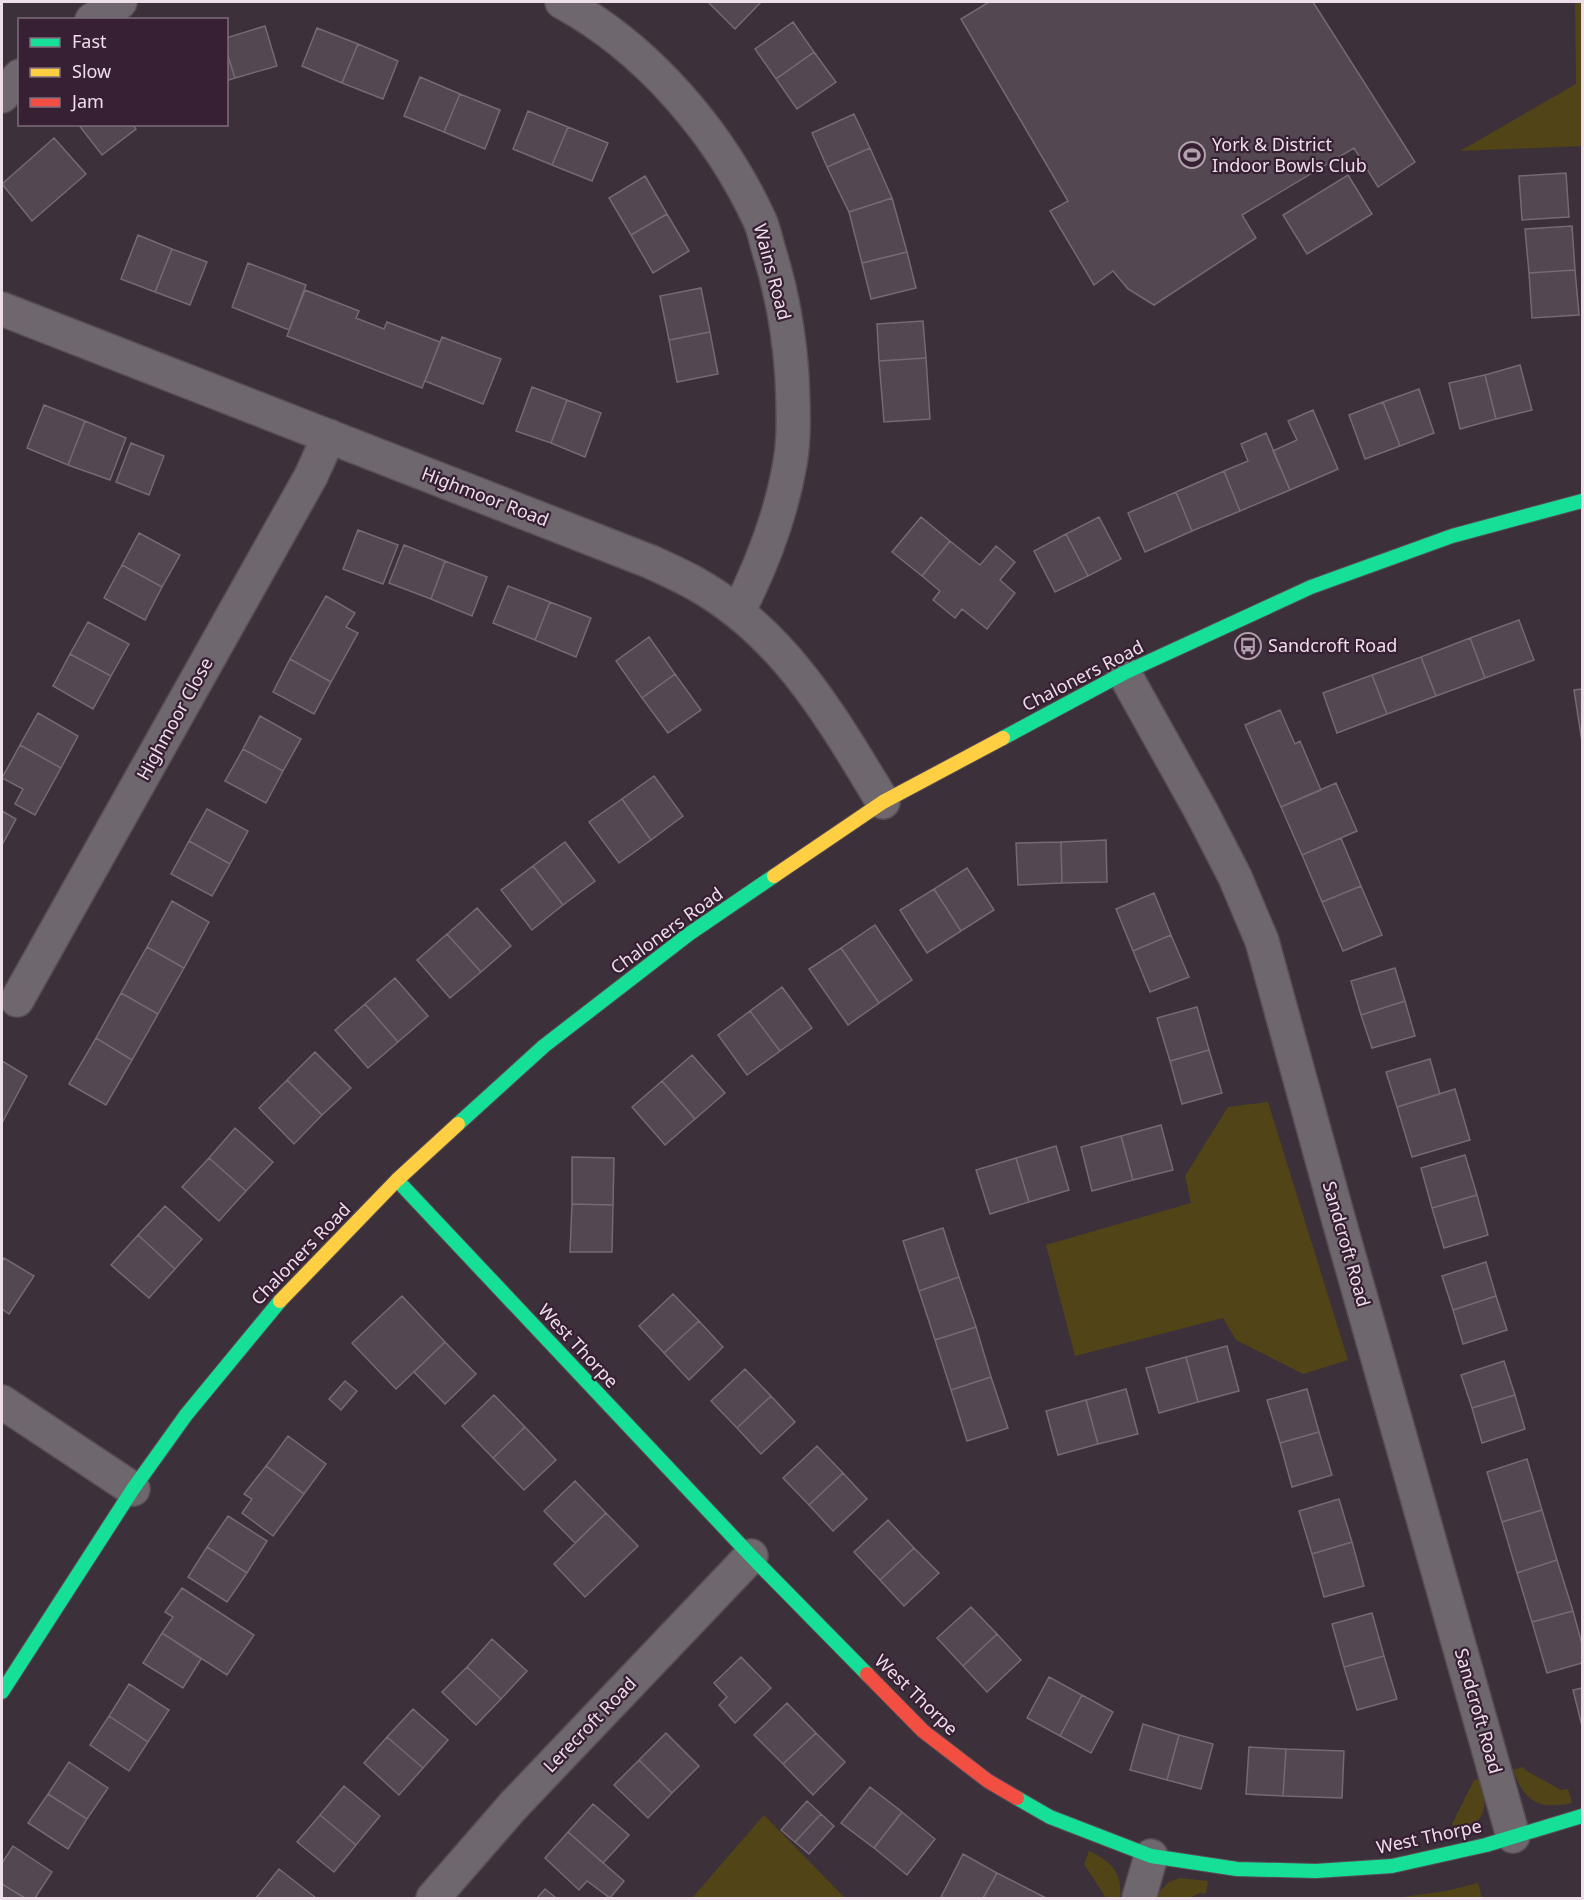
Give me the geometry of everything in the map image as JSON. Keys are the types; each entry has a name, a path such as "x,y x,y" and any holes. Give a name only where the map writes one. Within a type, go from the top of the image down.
{"street":[{"path":"95,18 120,2"},
{"name":"Wains Road","path":"562,2 578,10 634,52 690,109 730,164 760,222 779,283 790,344 793,405 790,462 775,526 759,569 738,612"},
{"path":"2,96 18,78"},
{"name":"Highmoor Road","path":"2,309 651,562 697,584 738,612 777,648 812,688 883,802"},
{"name":"Highmoor Close","path":"18,1000 311,476 329,436"},
{"name":"Chaloners Road","path":"2,1692 133,1489 186,1415 273,1308 397,1180 544,1046 689,934 883,802 1124,673 1311,587 1452,536 1582,501"},
{"name":"Sandcroft Road","path":"1124,673 1202,811 1235,877 1262,941 1342,1232 1514,1836"},
{"name":"West Thorpe","path":"397,1180 751,1556 923,1731 988,1781 1050,1817 1151,1856 1237,1869 1316,1871 1392,1866 1486,1845 1582,1816"},
{"path":"2,1402 133,1489"},
{"name":"Lerecroft Road","path":"433,1899 513,1806 751,1556"},
{"path":"1139,1899 1151,1856"}],"shaded area":[{"path":"1575,2 1582,2 1582,146 1460,151 1576,84"},
{"path":"1268,1102 1348,1360 1303,1374 1236,1340 1223,1318 1075,1356 1046,1245 1191,1203 1185,1176 1228,1107"},
{"path":"1523,1767 1561,1790 1568,1789 1572,1803 1550,1805 1534,1801 1522,1790 1513,1770"},
{"path":"1483,1778 1485,1798 1482,1814 1473,1826 1454,1835 1452,1824 1474,1780"},
{"path":"764,1815 845,1898 692,1898"},
{"path":"1089,1851 1104,1859 1114,1869 1120,1882 1120,1898 1106,1898 1084,1864"},
{"path":"1180,1878 1208,1881 1206,1894 1200,1893 1189,1898 1153,1898 1169,1882"},
{"path":"1478,1883 1482,1898 1396,1898 1446,1891"}],"building":[{"path":"710,2 761,2 735,29"},
{"name":"York & District Indoor Bowls Club","path":"989,2 1313,2 1415,162 1378,187 1354,148 1242,215 1256,238 1154,305 1128,289 1113,271 1094,285 1050,211 1068,201 961,19"},
{"path":"793,22 814,52 776,79 755,49"},
{"path":"265,26 277,66 235,78 228,56 228,37"},
{"path":"317,28 358,44 342,83 302,66"},
{"path":"358,44 398,61 383,99 342,83"},
{"path":"814,52 836,82 797,109 776,79"},
{"path":"228,56 235,78 228,80"},
{"path":"420,77 460,94 444,132 404,116"},
{"path":"460,94 500,110 485,149 444,132"},
{"path":"528,111 568,127 552,165 513,149"},
{"path":"854,114 870,148 827,167 812,133"},
{"path":"80,126 134,126 136,129 102,155"},
{"path":"568,127 608,143 592,181 552,165"},
{"path":"54,138 86,174 32,221 2,184"},
{"path":"870,148 892,198 849,212 827,167"},
{"path":"1566,173 1569,217 1522,220 1519,176"},
{"path":"1348,175 1372,214 1307,254 1283,215"},
{"path":"645,176 667,214 631,235 609,198"},
{"path":"892,198 907,252 862,263 849,212"},
{"path":"667,214 689,251 653,273 631,235"},
{"path":"1572,226 1575,270 1529,273 1525,229"},
{"path":"138,235 172,249 155,292 121,279"},
{"path":"172,249 207,262 190,305 155,292"},
{"path":"907,252 916,288 871,299 862,263"},
{"path":"248,263 306,285 289,330 232,307"},
{"path":"1575,270 1579,315 1532,318 1529,273"},
{"path":"701,288 710,332 669,340 660,296"},
{"path":"305,290 359,311 356,318 384,329 387,322 440,342 422,388 287,336"},
{"path":"923,321 926,358 879,361 877,324"},
{"path":"710,332 718,374 677,382 669,340"},
{"path":"442,337 501,359 483,404 425,381"},
{"path":"926,358 930,419 884,422 879,361"},
{"path":"1520,365 1532,410 1496,419 1485,375"},
{"path":"1485,375 1496,419 1460,429 1449,383"},
{"path":"532,387 567,400 551,443 516,431"},
{"path":"1419,389 1434,433 1400,446 1383,402"},
{"path":"567,400 601,413 585,457 551,443"},
{"path":"1383,402 1400,446 1365,459 1349,415"},
{"path":"44,405 85,421 68,465 27,448"},
{"path":"1313,410 1338,469 1290,490 1273,451 1297,440 1288,421"},
{"path":"85,421 126,438 110,480 68,465"},
{"path":"1266,433 1290,490 1240,511 1224,471 1248,461 1241,444"},
{"path":"131,443 164,456 149,495 116,482"},
{"path":"1224,471 1240,511 1192,531 1176,492"},
{"path":"1176,492 1192,531 1145,552 1128,513"},
{"path":"921,517 950,541 922,576 892,552"},
{"path":"1099,517 1121,559 1088,576 1066,534"},
{"path":"358,530 398,545 383,584 343,569"},
{"path":"139,533 180,555 162,587 122,565"},
{"path":"1066,534 1088,576 1055,592 1034,551"},
{"path":"950,541 980,565 996,546 1015,562 1000,580 1015,593 987,629 962,609 955,618 933,600 940,591 922,576"},
{"path":"404,545 445,561 431,599 389,583"},
{"path":"445,561 487,577 472,616 431,599"},
{"path":"122,565 162,587 145,620 104,598"},
{"path":"508,586 550,602 535,640 493,623"},
{"path":"326,596 355,613 346,627 358,633 331,682 290,659"},
{"path":"550,602 591,618 576,657 535,640"},
{"path":"1519,620 1534,660 1485,678 1470,638"},
{"path":"88,622 129,644 111,676 70,654"},
{"path":"649,637 675,674 642,698 616,661"},
{"path":"1470,638 1485,678 1436,696 1421,657"},
{"path":"70,654 111,676 93,709 53,686"},
{"path":"1421,657 1436,696 1387,714 1372,675"},
{"path":"290,659 331,682 314,714 273,692"},
{"path":"675,674 701,710 668,733 642,698"},
{"path":"1372,675 1387,714 1337,733 1323,693"},
{"path":"1582,689 1582,742 1574,690"},
{"path":"1280,710 1295,744 1300,741 1321,790 1281,807 1245,725"},
{"path":"38,713 78,736 61,768 20,745"},
{"path":"260,716 301,739 283,771 243,749"},
{"path":"20,745 61,768 35,815 15,804 23,789 2,778"},
{"path":"243,749 283,771 266,803 225,781"},
{"path":"654,776 683,816 651,840 622,799"},
{"path":"1336,783 1357,831 1302,855 1281,807"},
{"path":"622,799 651,840 619,863 589,822"},
{"path":"207,809 248,831 230,864 189,841"},
{"path":"2,811 16,819 2,845"},
{"path":"1341,838 1361,886 1322,902 1302,855"},
{"path":"1106,840 1107,882 1062,883 1061,842"},
{"path":"189,841 230,864 212,896 171,874"},
{"path":"565,842 595,881 563,905 533,866"},
{"path":"1061,842 1062,883 1018,885 1016,843"},
{"path":"533,866 563,905 532,930 501,890"},
{"path":"967,868 994,910 961,931 934,889"},
{"path":"1361,886 1382,935 1343,951 1322,902"},
{"path":"934,889 961,931 927,953 900,910"},
{"path":"1154,893 1171,935 1133,951 1116,909"},
{"path":"172,901 209,922 184,968 147,947"},
{"path":"477,908 511,946 481,972 447,934"},
{"path":"875,925 912,980 879,1003 841,948"},
{"path":"447,934 481,972 450,998 417,960"},
{"path":"1171,935 1189,977 1150,992 1133,951"},
{"path":"147,947 184,968 158,1014 121,993"},
{"path":"841,948 879,1003 848,1025 809,969"},
{"path":"1395,968 1405,1001 1361,1015 1351,981"},
{"path":"395,978 428,1016 398,1042 365,1004"},
{"path":"782,987 812,1028 780,1051 750,1011"},
{"path":"121,993 158,1014 132,1060 96,1038"},
{"path":"1405,1001 1415,1036 1372,1048 1361,1015"},
{"path":"365,1004 398,1042 368,1068 335,1030"},
{"path":"1197,1007 1209,1050 1170,1061 1157,1018"},
{"path":"750,1011 780,1051 747,1075 718,1035"},
{"path":"96,1038 132,1060 106,1105 69,1084"},
{"path":"1209,1050 1222,1093 1182,1104 1170,1061"},
{"path":"315,1052 351,1088 322,1115 287,1080"},
{"path":"692,1055 725,1093 695,1119 662,1081"},
{"path":"1430,1059 1440,1094 1397,1107 1386,1072"},
{"path":"2,1061 27,1076 2,1123"},
{"path":"287,1080 322,1115 294,1144 259,1108"},
{"path":"662,1081 695,1119 665,1145 632,1107"},
{"path":"1455,1089 1470,1140 1412,1157 1397,1107"},
{"path":"1161,1125 1173,1170 1133,1180 1121,1136"},
{"path":"235,1128 273,1162 246,1191 209,1158"},
{"path":"1121,1136 1133,1180 1092,1191 1081,1147"},
{"path":"1056,1146 1069,1190 1029,1202 1016,1158"},
{"path":"1465,1155 1477,1195 1432,1208 1421,1168"},
{"path":"572,1157 614,1158 613,1205 572,1204"},
{"path":"209,1158 246,1191 219,1221 182,1187"},
{"path":"1016,1158 1029,1202 990,1214 976,1170"},
{"path":"1477,1195 1488,1235 1444,1248 1432,1208"},
{"path":"572,1204 613,1205 612,1252 570,1252"},
{"path":"165,1206 202,1239 175,1269 138,1235"},
{"path":"943,1228 959,1277 919,1291 903,1241"},
{"path":"138,1235 175,1269 149,1298 111,1265"},
{"path":"4,1258 34,1276 9,1314 2,1309 2,1262"},
{"path":"1486,1262 1496,1296 1453,1310 1442,1276"},
{"path":"959,1277 976,1327 935,1340 919,1291"},
{"path":"673,1294 699,1321 664,1353 639,1326"},
{"path":"402,1296 445,1342 396,1389 352,1343"},
{"path":"1496,1296 1507,1330 1463,1344 1453,1310"},
{"path":"699,1321 723,1347 689,1380 664,1353"},
{"path":"976,1327 991,1377 951,1390 935,1340"},
{"path":"445,1342 476,1374 445,1404 414,1372"},
{"path":"1227,1346 1239,1391 1198,1402 1186,1357"},
{"path":"1186,1357 1198,1402 1159,1413 1146,1368"},
{"path":"1504,1361 1515,1395 1472,1408 1461,1375"},
{"path":"745,1369 771,1396 737,1428 711,1401"},
{"path":"991,1377 1008,1428 967,1441 951,1390"},
{"path":"345,1381 357,1391 341,1410 329,1399"},
{"path":"1126,1389 1138,1434 1098,1444 1086,1400"},
{"path":"1307,1389 1319,1432 1280,1443 1267,1400"},
{"path":"494,1395 525,1427 493,1458 462,1426"},
{"path":"1515,1395 1525,1429 1482,1443 1472,1408"},
{"path":"771,1396 795,1422 761,1454 737,1428"},
{"path":"1086,1400 1098,1444 1058,1455 1046,1411"},
{"path":"525,1427 556,1460 524,1490 493,1458"},
{"path":"1319,1432 1332,1475 1292,1487 1280,1443"},
{"path":"288,1436 326,1464 304,1494 266,1466"},
{"path":"817,1446 843,1473 809,1505 783,1478"},
{"path":"1527,1459 1542,1510 1502,1522 1487,1472"},
{"path":"266,1466 304,1494 273,1536 242,1513 252,1499 244,1494"},
{"path":"843,1473 867,1499 833,1531 809,1505"},
{"path":"575,1481 606,1513 575,1543 544,1511"},
{"path":"1339,1499 1352,1542 1312,1554 1299,1511"},
{"path":"1542,1510 1557,1560 1517,1573 1502,1522"},
{"path":"606,1513 638,1546 585,1597 554,1564"},
{"path":"228,1516 267,1541 247,1573 207,1547"},
{"path":"888,1520 914,1548 880,1580 854,1552"},
{"path":"1352,1542 1364,1586 1324,1597 1312,1554"},
{"path":"207,1547 247,1573 227,1602 188,1577"},
{"path":"914,1548 939,1573 904,1606 880,1580"},
{"path":"1557,1560 1573,1611 1532,1622 1517,1573"},
{"path":"182,1588 254,1635 227,1675 162,1633 173,1617 165,1612"},
{"path":"971,1607 997,1634 963,1666 937,1638"},
{"path":"1573,1611 1582,1644 1582,1663 1547,1673 1532,1622"},
{"path":"1372,1613 1384,1656 1344,1667 1332,1624"},
{"path":"162,1633 201,1659 183,1688 143,1663"},
{"path":"997,1634 1021,1660 987,1692 963,1666"},
{"path":"492,1639 527,1671 501,1699 467,1667"},
{"path":"1384,1656 1397,1699 1357,1710 1344,1667"},
{"path":"741,1657 771,1688 735,1723 719,1705 727,1697 714,1683"},
{"path":"467,1667 501,1699 476,1725 442,1692"},
{"path":"1049,1677 1082,1695 1060,1736 1027,1718"},
{"path":"129,1684 169,1710 148,1742 109,1716"},
{"path":"1582,1688 1582,1726 1573,1690"},
{"path":"1082,1695 1113,1712 1091,1753 1060,1736"},
{"path":"787,1703 816,1733 783,1764 754,1735"},
{"path":"413,1709 448,1740 423,1768 387,1737"},
{"path":"109,1716 148,1742 129,1771 90,1745"},
{"path":"1143,1724 1179,1735 1167,1780 1130,1770"},
{"path":"666,1733 699,1766 672,1793 639,1760"},
{"path":"816,1733 845,1762 813,1795 783,1764"},
{"path":"1179,1735 1213,1744 1201,1789 1167,1780"},
{"path":"387,1737 423,1768 399,1795 364,1763"},
{"path":"1249,1747 1286,1749 1283,1796 1246,1794"},
{"path":"1286,1749 1344,1751 1342,1798 1283,1796"},
{"path":"639,1760 672,1793 648,1818 614,1785"},
{"path":"69,1762 108,1788 87,1819 48,1794"},
{"path":"344,1786 380,1816 356,1845 320,1815"},
{"path":"870,1787 902,1812 874,1848 841,1823"},
{"path":"48,1794 87,1819 68,1849 28,1823"},
{"path":"807,1801 821,1814 795,1842 781,1830"},
{"path":"593,1804 629,1835 603,1863 568,1832"},
{"path":"902,1812 935,1839 907,1875 874,1848"},
{"path":"821,1814 834,1826 809,1854 795,1842"},
{"path":"320,1815 356,1845 334,1872 297,1842"},
{"path":"568,1832 624,1881 610,1898 587,1881 579,1890 545,1858"},
{"path":"13,1846 52,1872 35,1898 25,1898 2,1884 2,1863"},
{"path":"963,1854 997,1873 983,1898 941,1897"},
{"path":"279,1869 316,1898 256,1898"},
{"path":"997,1873 1046,1898 983,1898"},
{"path":"2,1884 25,1898 2,1898"},
{"path":"545,1889 556,1898 537,1898"}],"traffic: fast":[{"path":"1003,738 1124,673 1311,587 1452,536 1582,501"},
{"path":"458,1124 544,1046 689,934 774,876"},
{"path":"397,1180 751,1556 867,1674"},
{"path":"2,1692 133,1489 186,1415 280,1301"},
{"path":"1017,1798 1050,1817 1151,1856 1237,1869 1316,1871 1392,1866 1486,1845 1582,1816"}],"traffic: slow":[{"path":"774,876 883,802 1003,738"},
{"path":"280,1301 397,1180 458,1124"}],"traffic: jam":[{"path":"867,1674 923,1731 988,1781 1017,1798"}],"place":[{"name":"York & District Indoor Bowls Club","path":"1192,155"},
{"name":"Sandcroft Road","path":"1248,646"}]}
